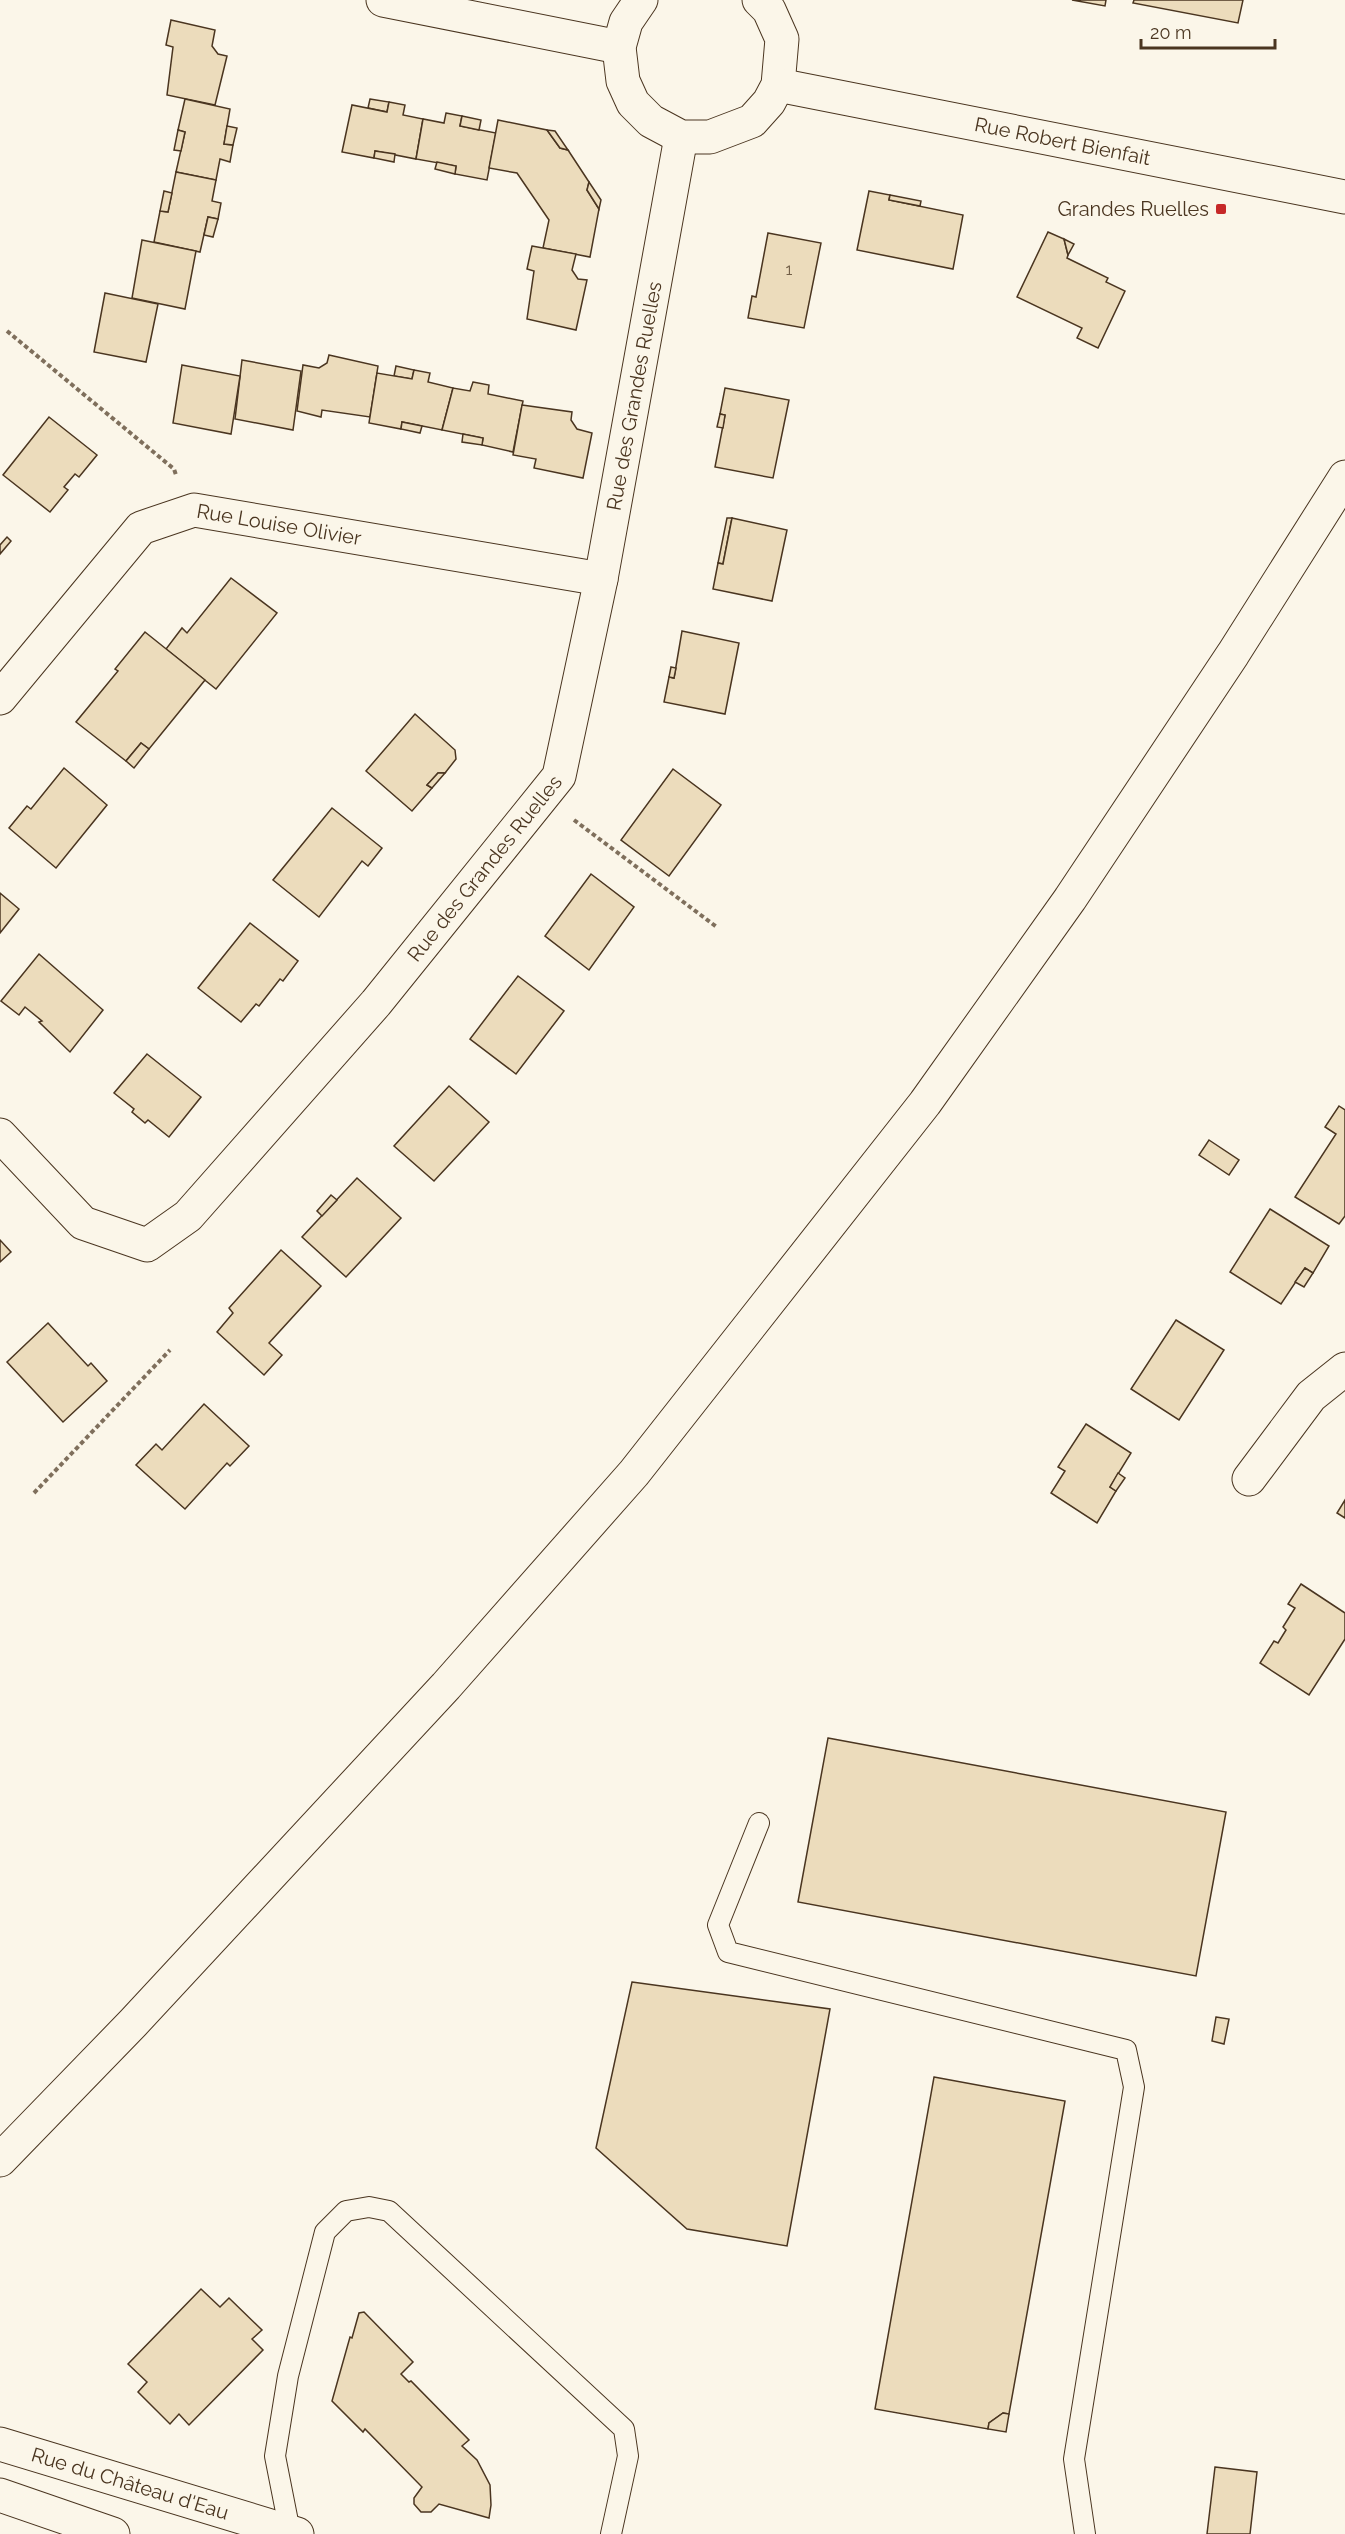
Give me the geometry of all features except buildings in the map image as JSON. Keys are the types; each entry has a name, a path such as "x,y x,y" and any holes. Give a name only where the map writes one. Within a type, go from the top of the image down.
{"street":[{"path":"383,0 619,46"},
{"path":"641,0 626,22 619,46 622,81 633,103 651,121 681,137 710,137 752,121 769,102 778,85 782,39 769,10 759,0"},
{"name":"Rue Robert Bienfait","path":"778,85 1345,197"},
{"name":"Rue des Grandes Ruelles","path":"0,1135 83,1223 147,1245 189,1216 376,1003 559,776 601,579 681,137"},
{"path":"0,2160 133,2023 438,1695 634,1473 925,1103 1070,899 1233,654 1345,477"},
{"name":"Rue Louise Olivier","path":"0,698 141,528 194,510 601,579"},
{"path":"1250,1479 1311,1396 1345,1369"},
{"name":"Rue du Château d'Eau","path":"0,2444 291,2533"},
{"path":"0,2495 113,2534"}],"lane":[{"path":"759,1823 718,1925 728,1952 1126,2050 1134,2087 1074,2459 1085,2534"},
{"path":"291,2533 276,2456 288,2376 325,2232 346,2211 369,2207 389,2211 624,2429 628,2456 611,2534"}],"path":[{"path":"7,331 174,469 194,510"},
{"path":"542,796 718,928"},
{"path":"34,1493 170,1350"}],"place":[{"name":"Grandes Ruelles","path":"1221,209"}]}
